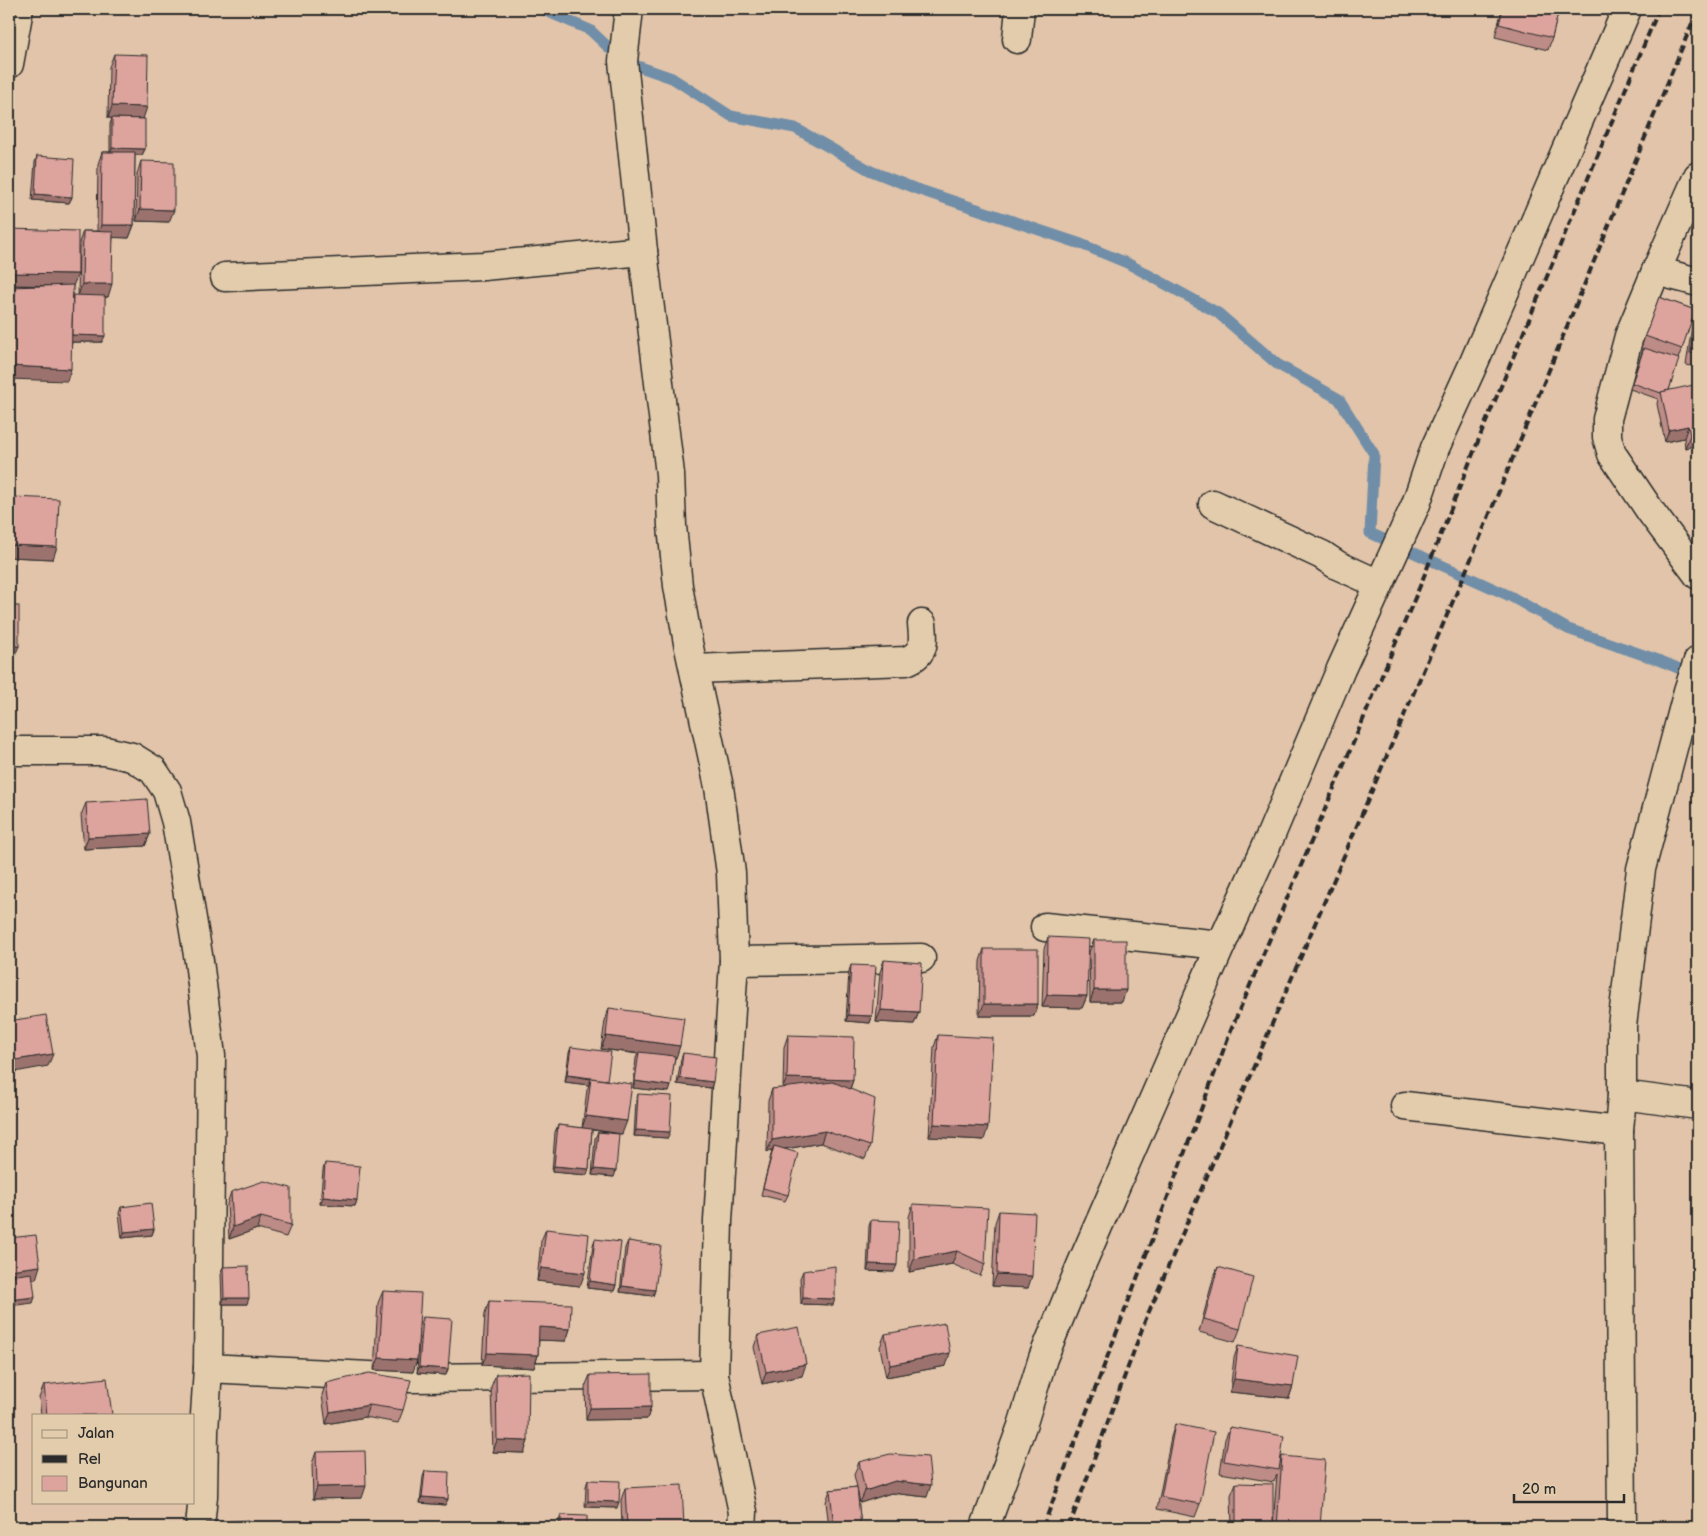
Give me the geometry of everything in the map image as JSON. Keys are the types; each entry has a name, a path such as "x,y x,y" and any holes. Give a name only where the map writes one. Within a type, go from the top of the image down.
{"street":[{"path":"9,64 19,9"},
{"path":"629,9 623,61 643,251 670,474 672,526 678,586 718,787 731,873 734,961 718,1222 714,1375 743,1512 742,1527"},
{"path":"1017,39 1020,9"},
{"path":"985,1527 1022,1426 1052,1335 1221,945 1270,837 1341,669 1416,504 1435,448 1628,9"},
{"path":"1698,176 1629,336 1607,419 1607,437 1612,454 1651,512 1698,575"},
{"path":"225,277 483,266 643,251"},
{"path":"1656,271 1698,282"},
{"path":"1213,504 1322,555 1343,568 1382,577"},
{"path":"694,669 793,664 906,662 917,657 922,648 924,639 922,624"},
{"path":"1622,1527 1619,1131 1622,1095 1622,1026 1641,869 1688,691 1698,661"},
{"path":"9,750 105,751 132,757 153,770 167,791 176,822 199,961 211,1056 208,1368 200,1527"},
{"path":"1045,927 1221,945"},
{"path":"734,961 921,958"},
{"path":"1622,1095 1698,1105"},
{"path":"1405,1106 1619,1131"},
{"path":"208,1368 410,1378 714,1375"}],"building":[{"path":"1503,9 1559,9 1552,38 1499,24"},
{"path":"114,54 148,55 147,107 112,106"},
{"path":"112,118 145,119 145,149 112,148"},
{"path":"102,152 135,152 134,225 101,225"},
{"path":"37,156 74,159 72,197 35,194"},
{"path":"141,161 174,162 174,210 140,209"},
{"path":"9,229 78,231 78,274 9,273"},
{"path":"83,231 113,232 112,284 82,284"},
{"path":"73,285 71,369 9,366 9,287"},
{"path":"73,295 105,296 105,336 72,335"},
{"path":"1659,297 1695,310 1682,349 1645,336"},
{"path":"1698,303 1698,354 1690,353"},
{"path":"1644,348 1679,359 1669,390 1661,393 1632,383"},
{"path":"1698,384 1698,434 1690,435 1688,426 1669,430 1661,392"},
{"path":"13,497 59,499 57,547 11,545"},
{"path":"9,606 19,606 19,646 9,646"},
{"path":"147,799 150,834 88,837 86,803"},
{"path":"1048,937 1089,939 1087,996 1047,995"},
{"path":"1094,940 1126,940 1126,990 1094,990"},
{"path":"984,949 1038,949 1038,1004 984,1004"},
{"path":"884,960 922,963 919,1012 881,1010"},
{"path":"851,965 876,966 872,1016 848,1015"},
{"path":"609,1008 684,1018 680,1046 606,1036"},
{"path":"46,1015 53,1054 9,1061 9,1021"},
{"path":"788,1035 854,1037 853,1080 787,1078"},
{"path":"938,1035 993,1038 988,1127 934,1124"},
{"path":"571,1047 611,1052 607,1080 567,1075"},
{"path":"639,1052 675,1056 671,1086 635,1081"},
{"path":"683,1053 716,1057 713,1082 680,1078"},
{"path":"591,1078 632,1084 627,1121 586,1116"},
{"path":"833,1082 875,1099 870,1146 825,1131 772,1140 772,1089"},
{"path":"638,1094 672,1096 670,1132 636,1130"},
{"path":"558,1125 592,1129 589,1169 554,1166"},
{"path":"598,1132 619,1134 616,1171 594,1169"},
{"path":"774,1146 798,1153 788,1195 763,1188"},
{"path":"325,1163 360,1166 357,1200 323,1197"},
{"path":"264,1181 291,1188 291,1225 261,1217 233,1227 231,1192"},
{"path":"151,1203 154,1229 124,1232 121,1207"},
{"path":"913,1204 988,1208 985,1264 957,1251 914,1259"},
{"path":"999,1211 1035,1213 1032,1276 997,1274"},
{"path":"871,1220 899,1221 897,1265 869,1264"},
{"path":"546,1229 589,1234 585,1273 541,1268"},
{"path":"36,1235 40,1266 9,1270 9,1238"},
{"path":"595,1239 621,1242 616,1285 590,1281"},
{"path":"628,1241 661,1246 655,1290 622,1286"},
{"path":"248,1266 249,1298 224,1298 223,1267"},
{"path":"835,1266 835,1299 803,1298 803,1271"},
{"path":"1218,1267 1253,1277 1240,1329 1204,1319"},
{"path":"32,1273 35,1297 9,1300 9,1276"},
{"path":"383,1291 421,1293 417,1360 379,1358"},
{"path":"489,1301 571,1304 570,1329 539,1327 538,1355 487,1353"},
{"path":"423,1317 452,1319 448,1369 419,1367"},
{"path":"945,1323 950,1353 890,1365 885,1334"},
{"path":"799,1327 806,1364 766,1372 758,1335"},
{"path":"1238,1346 1298,1356 1293,1386 1234,1379"},
{"path":"369,1373 411,1380 403,1410 369,1405 330,1412 326,1383"},
{"path":"529,1373 528,1441 497,1440 496,1374"},
{"path":"651,1374 651,1407 590,1408 590,1375"},
{"path":"107,1378 112,1414 47,1414 44,1385"},
{"path":"1175,1424 1214,1432 1200,1504 1161,1497"},
{"path":"1230,1427 1284,1436 1279,1470 1224,1461"},
{"path":"365,1451 366,1486 317,1487 316,1452"},
{"path":"890,1454 928,1457 931,1485 895,1481 865,1491 859,1462"},
{"path":"1282,1456 1325,1460 1320,1527 1277,1527"},
{"path":"425,1471 449,1472 448,1499 422,1497"},
{"path":"588,1480 620,1481 619,1502 588,1501"},
{"path":"1236,1483 1273,1484 1273,1527 1236,1527"},
{"path":"682,1485 684,1527 627,1527 625,1488"},
{"path":"857,1487 861,1527 834,1527 830,1490"},
{"path":"561,1515 587,1516 587,1527 561,1527"},
{"path":"248,1520 249,1527 206,1527 206,1523"},
{"path":"299,1521 299,1527 267,1527 267,1523"},
{"path":"620,1524 620,1527 592,1527 592,1525"}],"waterway":[{"path":"541,9 590,30 623,61 672,78 731,116 795,128 871,171 914,188 1081,244 1127,263 1218,313 1277,364 1339,399 1374,454 1370,533 1510,596 1568,629 1661,661 1694,675"}],"railway":[{"path":"1043,1527 1231,1030 1420,586 1481,434 1659,9"},
{"path":"1069,1527 1145,1321 1474,552 1698,9"}]}
